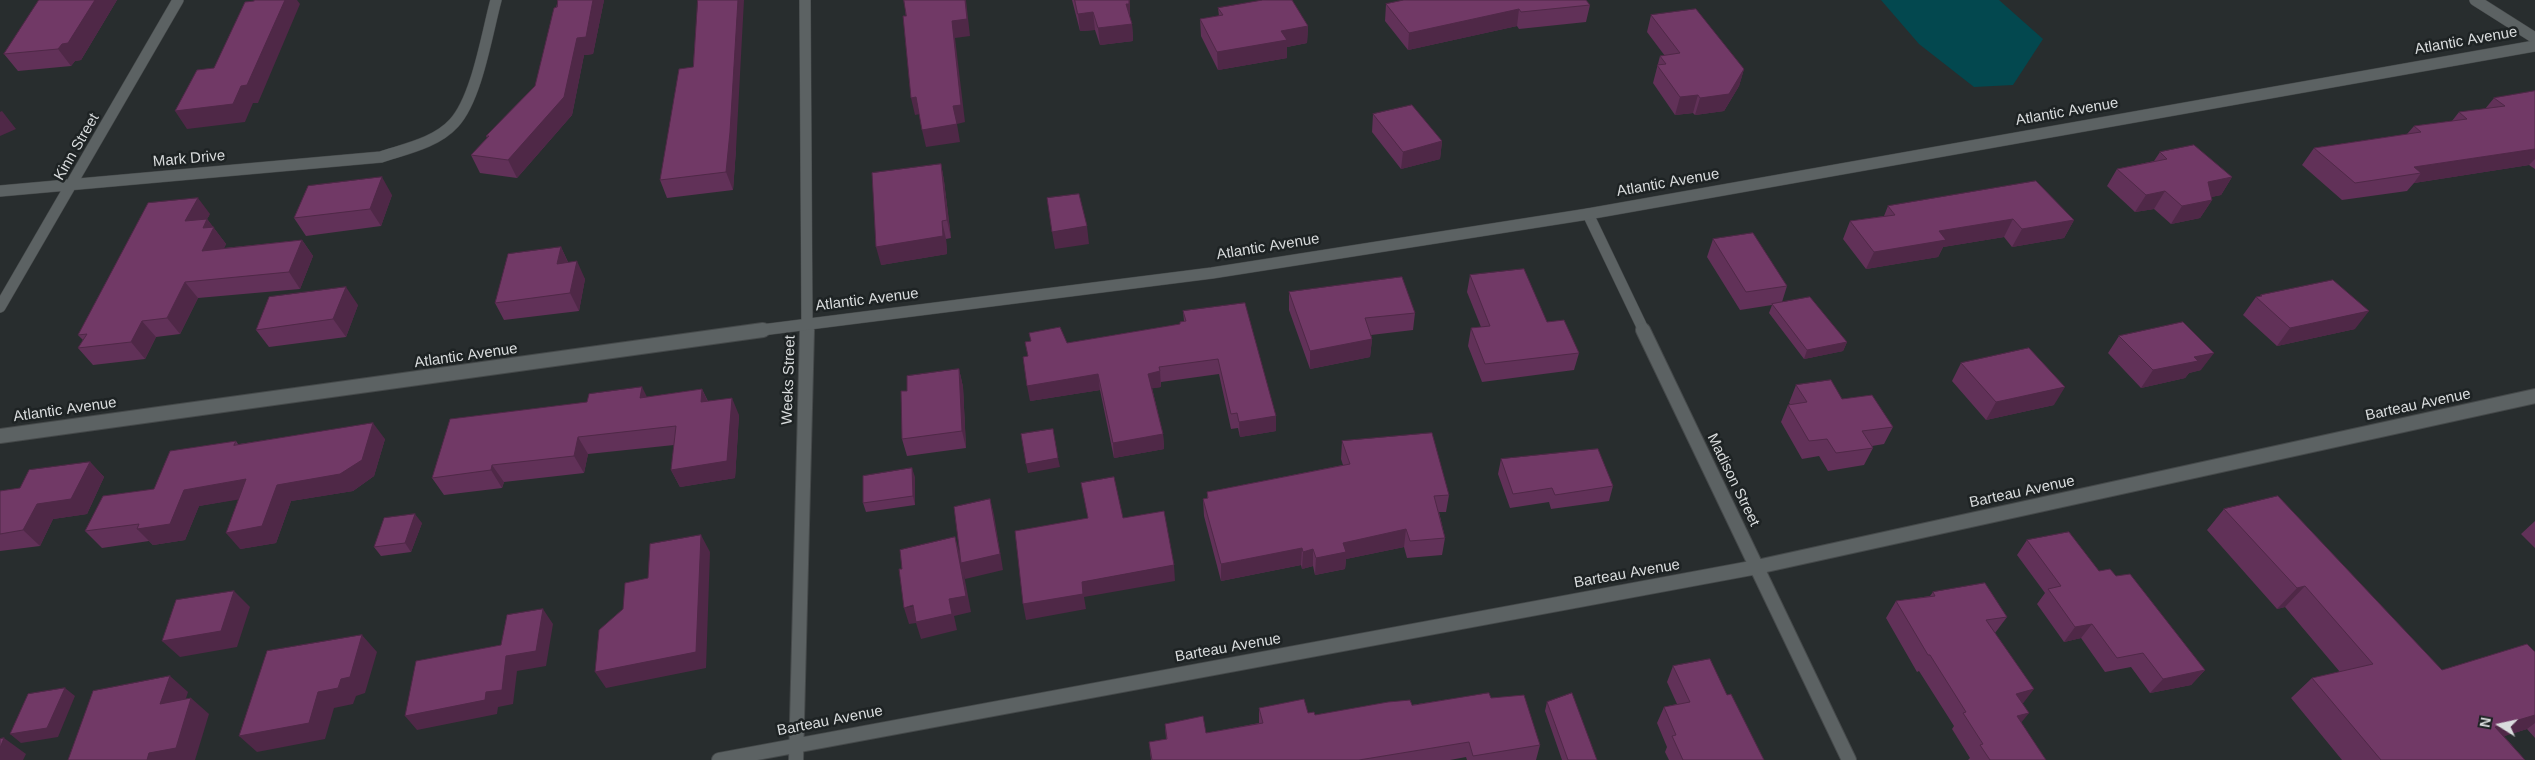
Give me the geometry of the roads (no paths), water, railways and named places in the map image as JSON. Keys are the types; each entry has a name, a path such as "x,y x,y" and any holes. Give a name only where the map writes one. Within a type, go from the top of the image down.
{"street":[{"name":"Kinn Street","path":"0,307 178,0"},
{"name":"Mark Drive","path":"0,192 381,157 422,144 454,122 468,98 496,0"},
{"name":"Weeks Street","path":"796,760 807,324 805,0"},
{"path":"2475,0 2535,38"},
{"name":"Atlantic Avenue","path":"0,436 807,324 1212,272 1588,214 2535,46"},
{"name":"Madison Street","path":"1588,214 1849,760"},
{"name":"Barteau Avenue","path":"719,760 796,744 1757,567 2535,396"}]}
